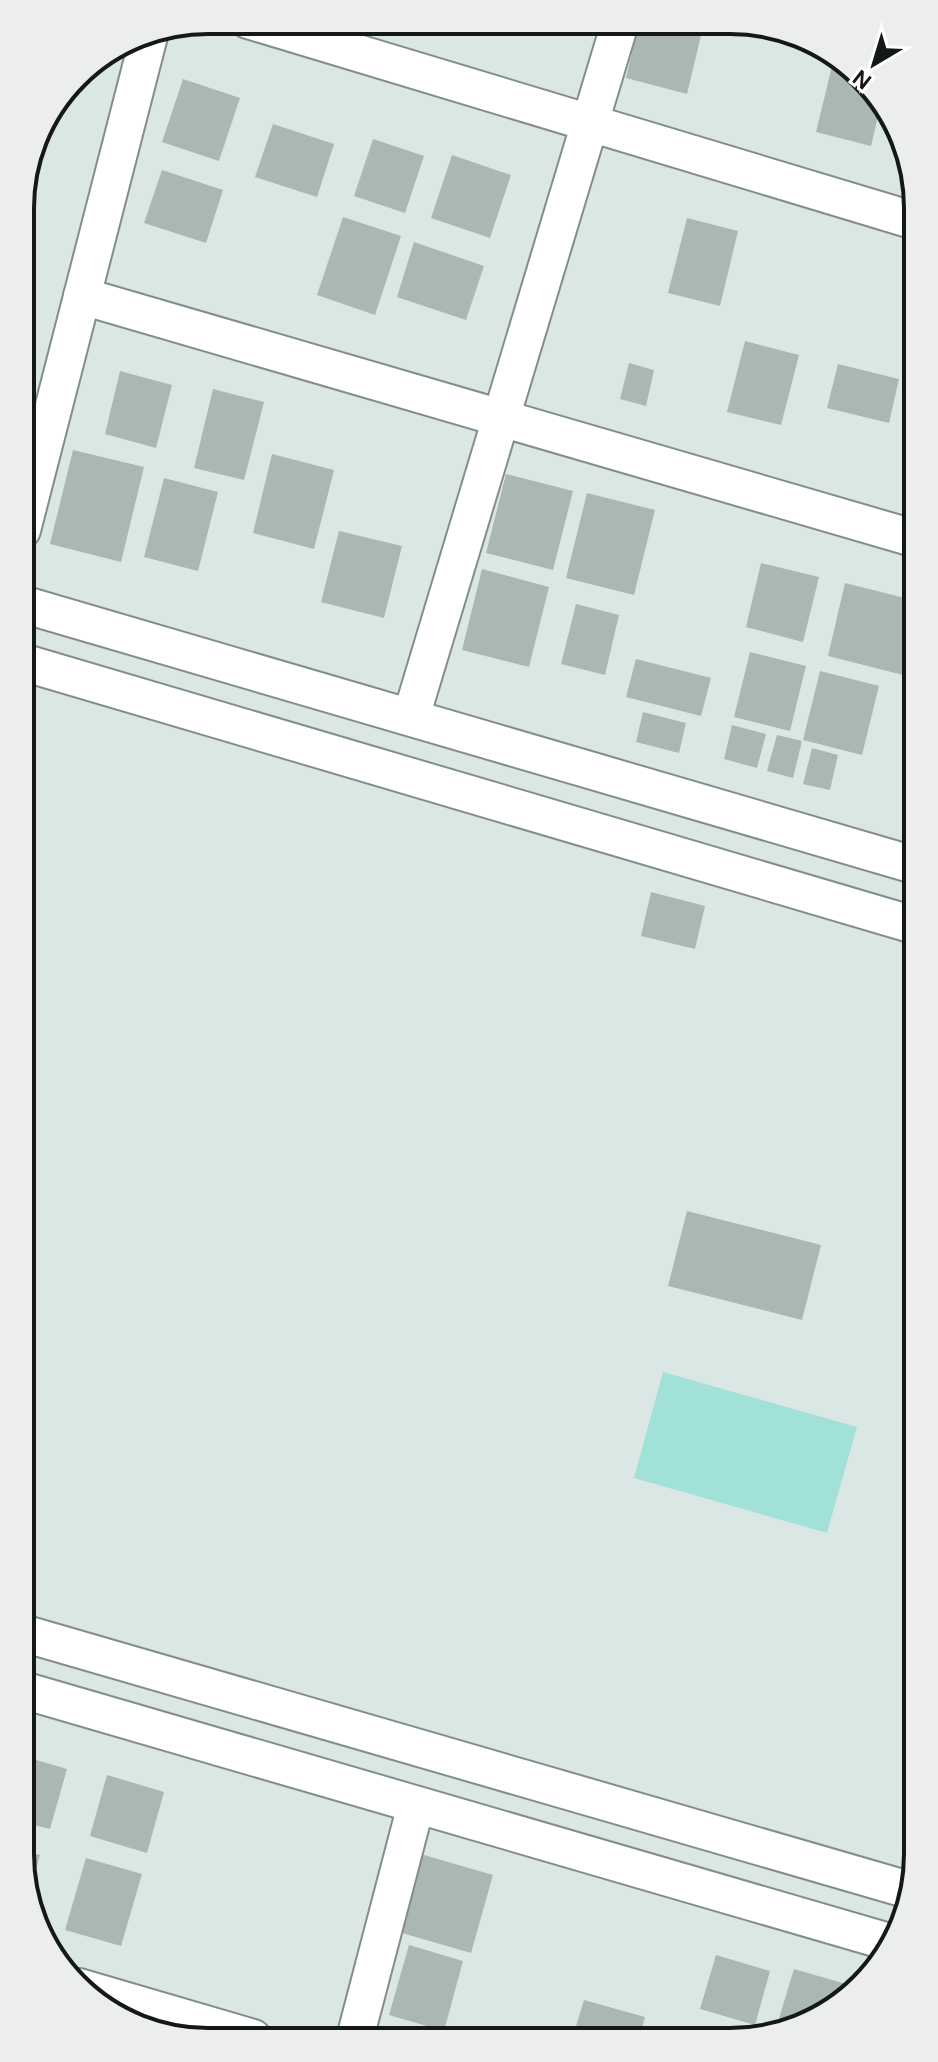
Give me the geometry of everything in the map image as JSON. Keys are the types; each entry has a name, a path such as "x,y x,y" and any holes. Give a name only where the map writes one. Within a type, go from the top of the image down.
{"street":[{"path":"294,34 904,218"},
{"path":"411,717 617,34"},
{"path":"34,483 147,45"},
{"path":"82,296 904,535"},
{"path":"34,607 904,862"},
{"path":"34,666 904,922"},
{"path":"34,1636 901,1888"},
{"path":"34,1693 882,1940"},
{"path":"358,2028 416,1805"},
{"path":"106,1995 219,2028"}],"green space":[{"path":"663,1372 857,1427 827,1533 634,1478"}],"building":[{"path":"636,34 701,34 687,94 626,78"},
{"path":"832,67 834,104 869,104 878,117 871,146 816,132"},
{"path":"183,79 240,98 219,161 162,142"},
{"path":"273,124 334,144 317,197 255,177"},
{"path":"373,139 424,156 405,213 354,196"},
{"path":"452,155 511,175 490,238 431,218"},
{"path":"162,170 223,190 206,243 144,223"},
{"path":"343,217 401,236 375,315 317,295"},
{"path":"687,218 738,231 720,306 668,293"},
{"path":"414,242 484,266 466,320 397,297"},
{"path":"745,341 799,355 781,425 727,412"},
{"path":"629,363 654,370 646,406 620,399"},
{"path":"838,364 899,379 889,423 827,408"},
{"path":"120,371 172,385 156,448 105,434"},
{"path":"213,389 264,402 244,480 194,468"},
{"path":"73,450 144,467 121,562 50,544"},
{"path":"272,454 334,470 314,549 253,533"},
{"path":"506,474 573,491 553,570 486,553"},
{"path":"164,478 218,492 198,571 144,557"},
{"path":"587,493 655,510 634,595 566,578"},
{"path":"339,531 402,546 384,618 321,602"},
{"path":"761,563 819,577 803,642 746,627"},
{"path":"482,569 549,587 529,667 462,650"},
{"path":"845,583 904,598 903,675 828,656"},
{"path":"576,604 619,615 605,675 561,664"},
{"path":"750,652 806,666 790,731 734,717"},
{"path":"636,659 711,678 701,716 626,697"},
{"path":"820,671 879,686 862,755 803,740"},
{"path":"643,712 686,723 679,753 636,742"},
{"path":"732,725 766,734 757,768 724,759"},
{"path":"777,735 802,741 793,778 767,771"},
{"path":"812,748 838,755 830,790 803,784"},
{"path":"651,892 705,906 695,949 641,936"},
{"path":"687,1211 821,1245 802,1320 668,1286"},
{"path":"34,1759 67,1769 50,1829 34,1825"},
{"path":"107,1775 164,1792 147,1853 90,1836"},
{"path":"34,1853 40,1855 35,1873"},
{"path":"417,1853 493,1875 471,1953 395,1931"},
{"path":"86,1858 142,1874 121,1946 65,1930"},
{"path":"409,1945 463,1961 445,2028 434,2028 389,2015"},
{"path":"716,1955 770,1971 755,2025 700,2009"},
{"path":"794,1969 845,1984 817,2005 778,2021"},
{"path":"584,2000 645,2017 642,2028 575,2028"}]}
